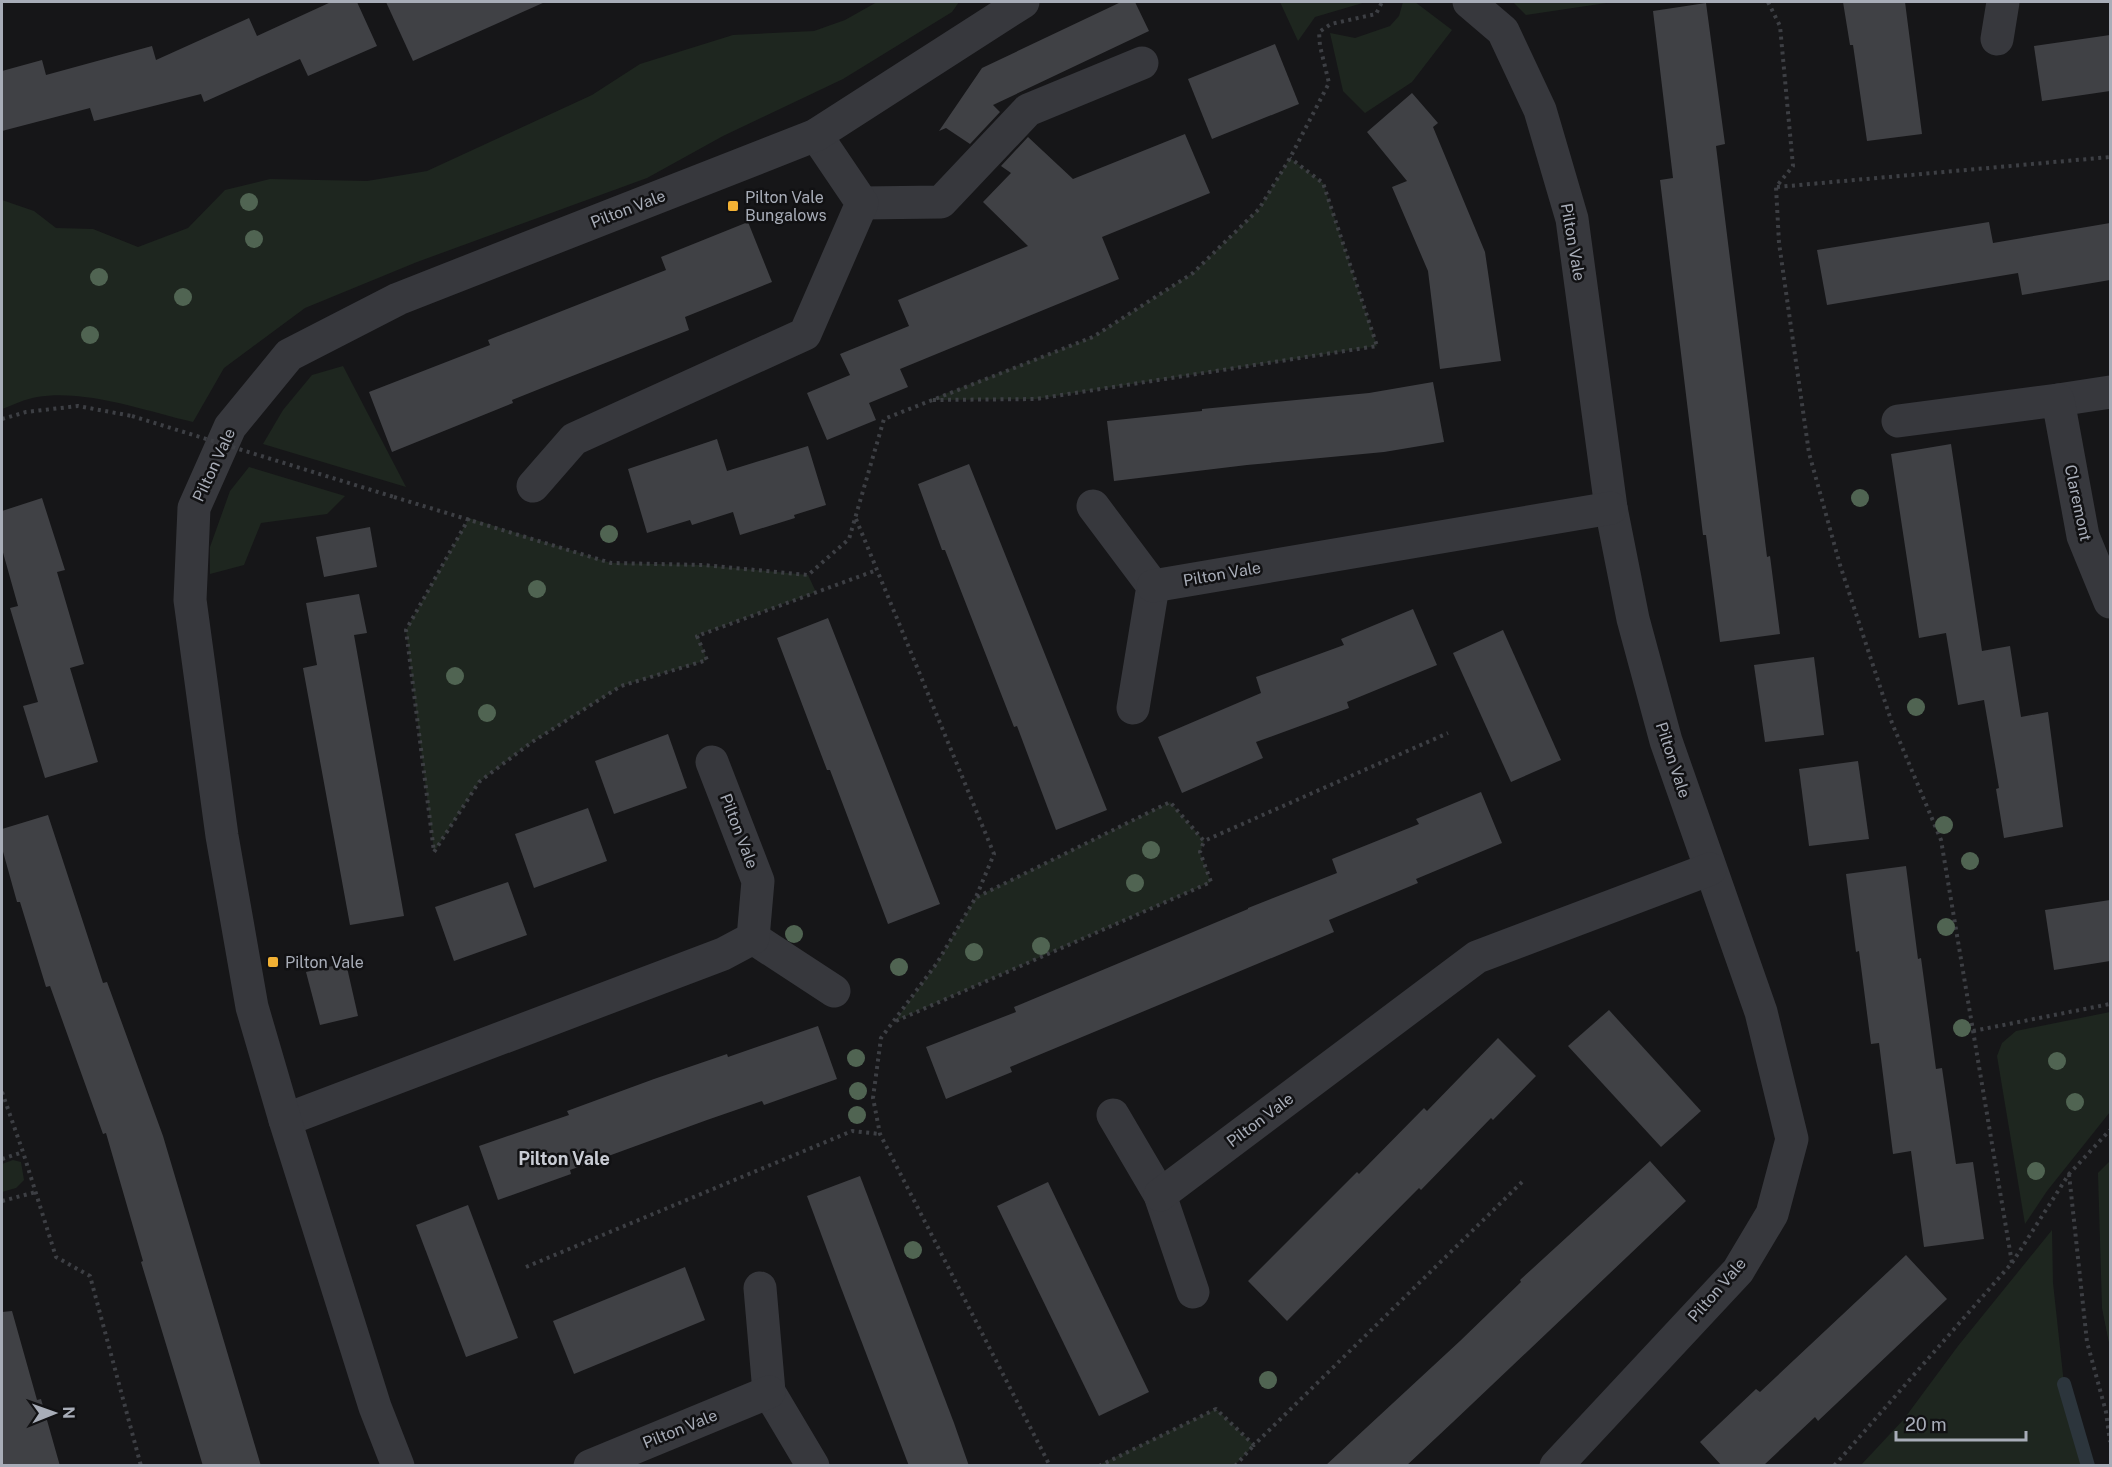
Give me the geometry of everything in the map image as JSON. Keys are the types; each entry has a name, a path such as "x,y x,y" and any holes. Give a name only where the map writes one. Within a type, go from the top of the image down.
{"street":[{"name":"Pilton Vale","path":"398,1466 372,1396 285,1120 250,995 222,836 190,600 194,508 230,427 289,355 398,299 816,135 1023,2"},
{"name":"Pilton Vale","path":"1469,2 1503,31 1540,110 1572,219 1611,508 1633,619 1666,741 1761,1012 1792,1139 1772,1214 1738,1271 1556,1466"},
{"path":"1997,39 2003,2"},
{"path":"862,203 941,202 1028,110 1142,63"},
{"path":"816,135 862,203"},
{"path":"533,486 574,439 805,334 862,203"},
{"path":"1898,421 2110,392"},
{"name":"Claremont","path":"2058,400 2083,536 2110,602"},
{"path":"1093,506 1153,586 1133,708"},
{"name":"Pilton Vale","path":"1153,586 1611,508"},
{"name":"Pilton Vale","path":"712,762 758,881 753,938"},
{"name":"Pilton Vale","path":"1160,1195 1477,957 1710,869"},
{"path":"285,1120 723,954 753,938 834,991"},
{"path":"1113,1115 1160,1195 1193,1292"},
{"path":"760,1288 769,1392 813,1466"},
{"name":"Pilton Vale","path":"590,1466 769,1392"}],"path":[{"path":"2,419 26,412 78,406 132,417 610,562 704,565 808,575 849,539 884,419 1093,337 1193,273 1259,209 1290,158 1329,83 1318,32 1331,24 1376,14 1382,2"},
{"path":"1768,2 1780,26 1793,166 1776,187 1779,243 1809,453 1840,565 1892,723 1941,840 2012,1263"},
{"path":"1776,187 2110,157"},
{"path":"929,400 1036,399 1377,345 1323,183 1290,158"},
{"path":"469,519 406,630 434,852 480,782 532,742 621,686 707,660 697,636 877,570"},
{"path":"856,519 994,854 976,897 937,963 881,1038 873,1098 880,1134 1050,1466"},
{"path":"895,1021 1211,882 1200,852 1204,841 1448,733"},
{"path":"976,897 1170,802 1204,841"},
{"path":"1973,1031 2110,1004"},
{"path":"2,1092 56,1257 90,1276 141,1466"},
{"path":"1834,1466 2012,1263 2069,1174 2110,1130"},
{"path":"526,1268 852,1131 880,1134"},
{"path":"2,1159 23,1152"},
{"path":"2069,1174 2087,1342 2106,1412 2110,1442"},
{"path":"1235,1466 1522,1182"},
{"path":"2,1201 36,1192"},
{"path":"1099,1466 1216,1409 1254,1445"}],"shaded area":[{"path":"877,2 959,2 952,12 843,79 723,136 647,178 417,262 305,308 224,368 193,422 115,402 75,396 37,397 2,409 2,200 34,211 56,228 93,229 138,247 188,228 225,190 270,179 367,181 427,171 592,95 640,64 733,35 814,31 845,20"},
{"path":"1280,2 1366,2 1315,17 1298,41"},
{"path":"1403,2 1415,2 1452,30 1412,82 1365,113 1343,91 1330,33 1355,38 1390,26 1399,16"},
{"path":"1513,2 1613,2 1526,15"},
{"path":"1290,158 1323,183 1377,346 1036,399 929,400 1093,337 1193,273 1259,209"},
{"path":"343,366 406,487 263,444 283,410 312,375"},
{"path":"249,467 345,496 327,514 261,523 244,565 210,574 210,547 230,491"},
{"path":"469,518 611,563 703,565 808,575 816,592 698,635 707,660 621,686 532,742 479,782 434,852 406,630"},
{"path":"1170,802 1204,841 1200,853 1211,882 895,1021 937,963 976,897"},
{"path":"2110,1012 2110,1112 2047,1191 2025,1224 1997,1056 2002,1043 2016,1031"},
{"path":"13,1160 21,1162 24,1180 16,1188 2,1192 2,1164"},
{"path":"2110,1161 2110,1348 2102,1308 2098,1173"},
{"path":"2052,1230 2053,1283 2064,1384 2088,1465 1861,1465 1904,1419 1958,1346"},
{"path":"1216,1409 1254,1445 1235,1465 1099,1465"}],"building":[{"path":"331,2 357,2 377,46 308,76 300,59 204,102 201,94 94,121 90,108 2,131 2,71 42,60 46,75 152,46 156,60 249,18 257,36"},
{"path":"386,2 545,2 413,61"},
{"path":"1121,2 1135,2 1149,31 993,105 1000,112 970,144 946,128 939,131 982,68"},
{"path":"1843,2 1905,2 1922,134 1867,141 1853,45 1850,45"},
{"path":"1706,3 1725,144 1716,146 1767,557 1770,556 1780,634 1720,642 1706,535 1703,535 1660,180 1673,178 1653,11"},
{"path":"2110,35 2110,91 2042,101 2034,46"},
{"path":"1275,44 1299,104 1212,139 1188,79"},
{"path":"1412,93 1438,123 1433,127 1485,252 1501,361 1440,369 1428,271 1392,187 1407,181 1367,132"},
{"path":"1185,134 1210,193 1102,237 1119,279 900,369 908,387 869,403 876,420 827,440 807,393 850,375 840,354 909,326 898,300 1028,246 983,202 1011,173 1001,166 1028,137 1073,179"},
{"path":"748,222 772,282 685,317 689,330 512,400 513,403 392,452 369,392 490,345 488,340 666,270 661,257"},
{"path":"1989,222 1993,243 2110,223 2110,280 2022,295 2018,273 1827,305 1817,250"},
{"path":"1433,382 1444,442 1384,452 1114,481 1107,421 1202,411 1202,409 1369,393"},
{"path":"717,439 727,471 808,446 826,505 794,515 795,518 740,535 733,512 692,525 690,520 647,533 628,469"},
{"path":"1951,444 1982,651 2010,646 2021,717 2048,712 2063,827 2004,838 1996,789 1999,788 1984,700 1958,705 1946,633 1919,638 1891,454"},
{"path":"969,464 1107,810 1056,830 1017,726 1014,727 945,550 942,550 918,484"},
{"path":"42,498 65,570 57,572 84,664 70,668 98,762 45,778 23,706 38,702 10,608 18,606 2,549 2,511"},
{"path":"370,527 377,567 324,577 316,537"},
{"path":"359,594 367,633 354,635 404,916 350,925 303,668 317,665 306,603"},
{"path":"1413,609 1437,665 1347,702 1349,708 1256,742 1263,758 1182,793 1158,737 1261,693 1256,677 1344,645 1341,639"},
{"path":"828,618 940,904 888,924 777,638"},
{"path":"1503,630 1561,760 1511,782 1453,653"},
{"path":"1814,657 1824,735 1765,742 1754,665"},
{"path":"668,734 687,788 614,814 595,761"},
{"path":"1858,761 1869,839 1809,846 1799,769"},
{"path":"1481,792 1502,843 1416,879 1418,883 1329,920 1334,932 1010,1067 1012,1072 946,1099 926,1047 1016,1012 1014,1007 1337,873 1332,859 1419,824 1416,819"},
{"path":"588,808 607,861 534,888 515,834"},
{"path":"48,815 103,983 107,982 163,1136 261,1466 203,1466 141,1262 143,1261 106,1133 103,1134 50,986 46,987 20,902 17,902 2,848 2,829"},
{"path":"1906,866 1936,1069 1942,1068 1956,1164 1973,1162 1984,1239 1924,1247 1911,1151 1893,1154 1879,1043 1871,1044 1846,874"},
{"path":"508,882 527,935 454,961 435,907"},
{"path":"2110,900 2110,961 2054,970 2045,910"},
{"path":"346,963 358,1016 320,1025 306,972"},
{"path":"1609,1010 1701,1111 1661,1147 1568,1046"},
{"path":"818,1026 837,1079 764,1105 762,1101 707,1120 570,1170 571,1174 498,1200 479,1146 569,1115 567,1111 654,1079 727,1054 728,1057"},
{"path":"1498,1038 1536,1076 1493,1120 1491,1118 1421,1190 1419,1188 1287,1321 1248,1281 1424,1108 1427,1111"},
{"path":"1650,1161 1686,1201 1453,1422 1406,1466 1325,1466 1460,1341 1521,1282 1520,1280"},
{"path":"860,1176 969,1466 909,1466 840,1285 807,1196"},
{"path":"1048,1182 1149,1392 1099,1416 997,1206"},
{"path":"468,1205 518,1338 466,1357 416,1225"},
{"path":"1906,1255 1947,1299 1818,1421 1815,1417 1763,1466 1722,1466 1700,1442 1756,1389 1760,1392"},
{"path":"685,1267 705,1320 574,1374 553,1321"},
{"path":"12,1311 37,1400 41,1399 60,1466 2,1466 2,1312"}],"waterway":[{"path":"2064,1384 2088,1466"}],"place":[{"name":"Pilton Vale Bungalows","path":"733,206"},
{"name":"Pilton Vale","path":"273,962"}],"district":[{"name":"Pilton Vale","path":"564,1158"}]}
